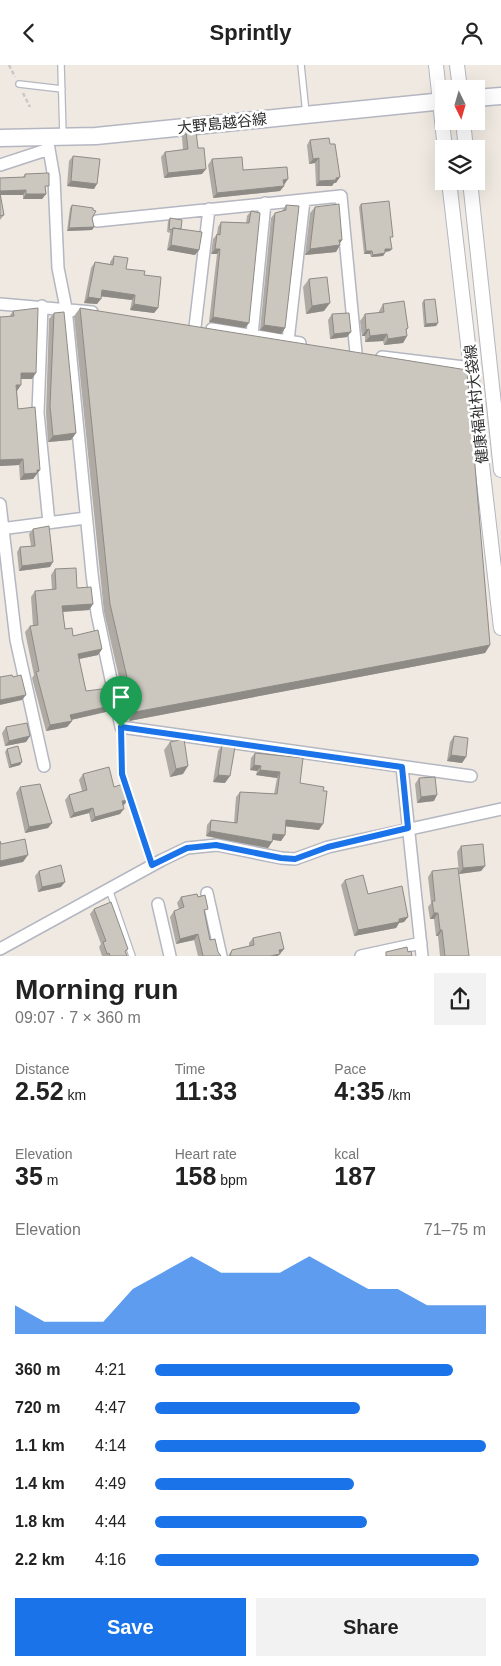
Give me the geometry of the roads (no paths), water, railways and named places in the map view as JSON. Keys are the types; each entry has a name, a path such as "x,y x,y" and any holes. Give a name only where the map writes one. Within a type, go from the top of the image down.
{"main road":[{"path":"485,97 501,96"},
{"name":"大野島越谷線","path":"0,138 53,142 435,102"}],"street":[{"path":"436,65 438,80"},
{"path":"457,65 459,80"},
{"path":"0,165 53,142 58,268 66,308 86,519 97,613 121,727 470,776"},
{"name":"健康福祉村大袋線","path":"450,190 501,628"},
{"name":"健康福祉村大袋線","path":"471,190 495,366 501,470"},
{"path":"96,221 341,196 361,354 472,368"},
{"path":"288,341 304,200"},
{"path":"252,335 265,203"},
{"path":"209,209 190,326 307,345"},
{"path":"0,304 66,308 103,314"},
{"path":"42,306 38,413 49,523"},
{"path":"0,504 16,640 44,765"},
{"path":"2,529 86,519"},
{"path":"402,767 422,956"},
{"path":"0,949 152,865 187,848 216,845 295,859 328,847 501,809"},
{"path":"207,893 222,956"},
{"path":"158,904 170,956"},
{"path":"361,956 421,943"}],"lane":[{"path":"53,142 62,89 61,65"},
{"path":"301,65 306,115"},
{"path":"19,84 62,89"},
{"path":"121,727 122,774 152,865"},
{"path":"109,889 132,956"}]}
